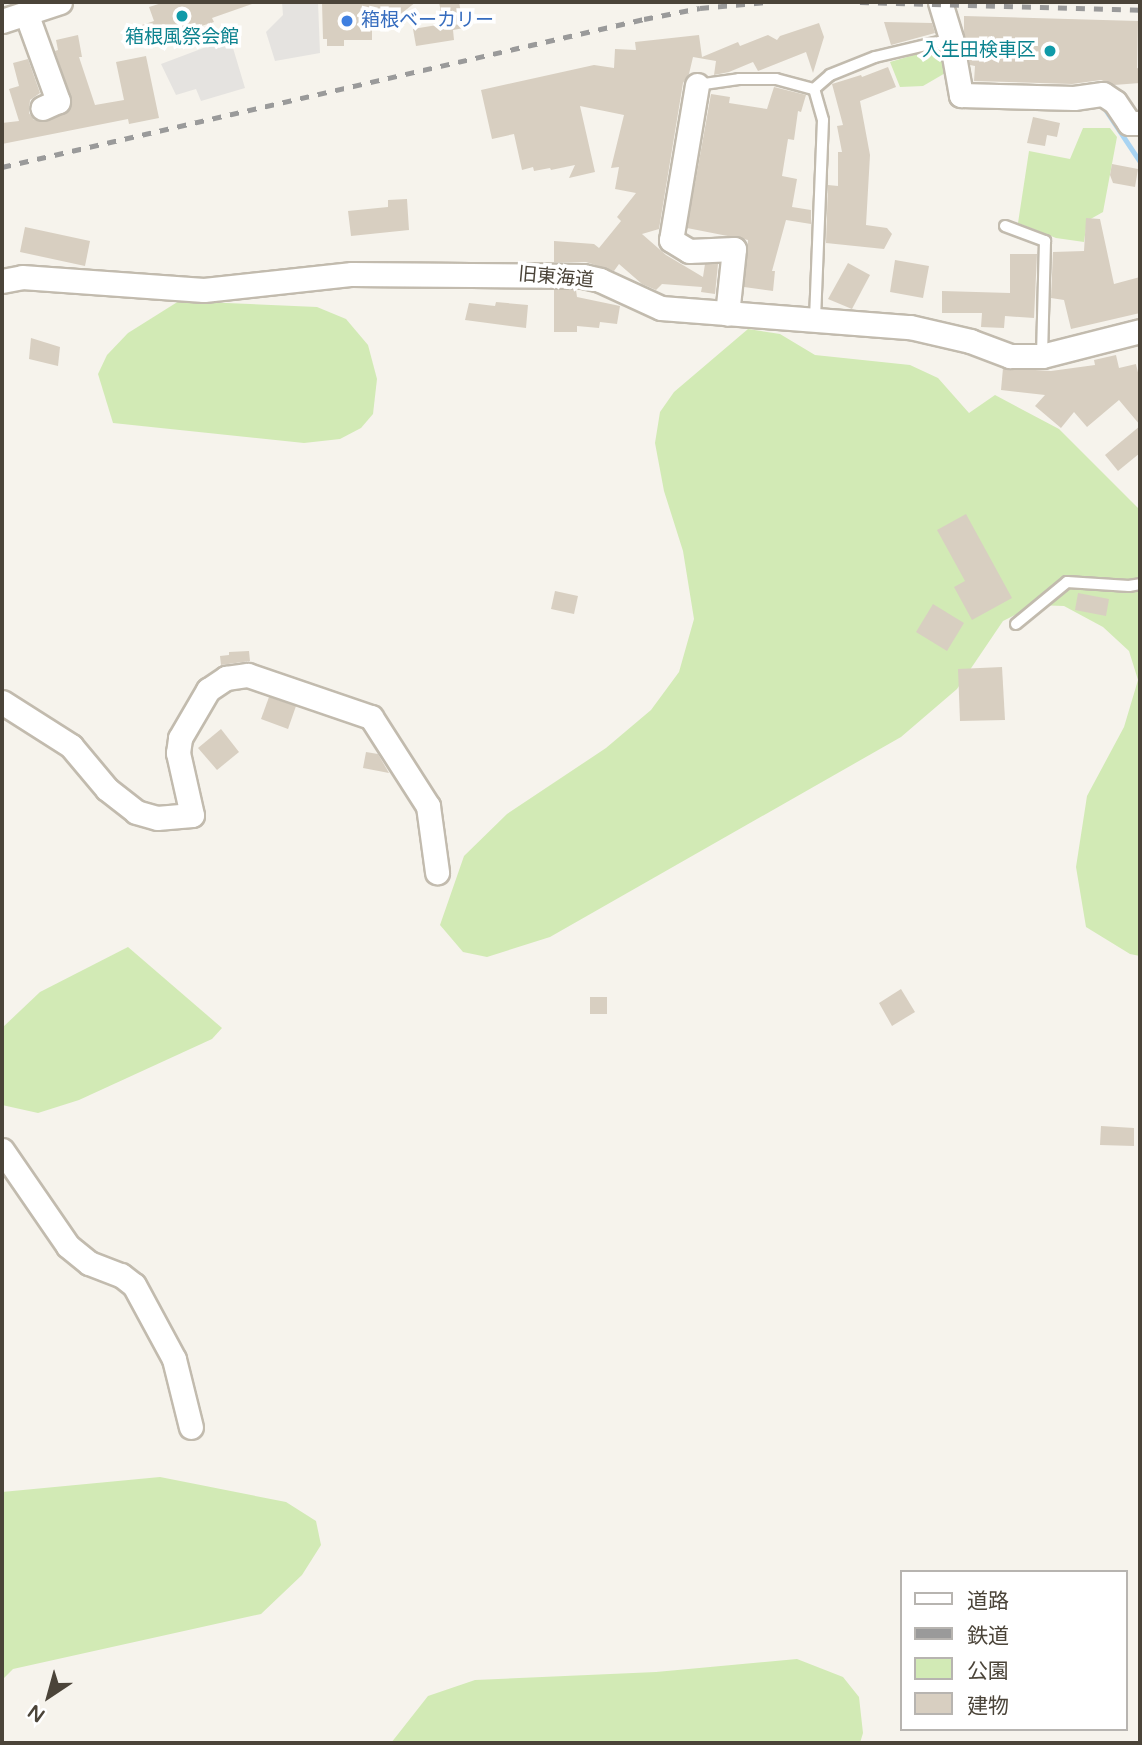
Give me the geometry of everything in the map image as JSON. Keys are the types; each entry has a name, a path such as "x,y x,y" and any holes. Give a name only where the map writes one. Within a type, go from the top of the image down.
{"street":[{"path":"2,21 60,2"},
{"path":"940,2 951,38 961,95 1074,98 1103,94 1115,102 1129,123 1140,123"},
{"path":"26,13 58,100 42,108"},
{"path":"697,85 671,240 689,251 734,249 727,314"},
{"name":"旧東海道","path":"2,281 22,277 204,290 352,274 568,275 600,280 661,308 910,327 970,341 1010,356 1042,356 1140,331"},
{"path":"2,702 71,746 107,789 136,812 158,818 192,815 178,753 180,738 208,690 226,678 248,675 371,717 428,806 437,872"},
{"path":"2,1150 68,1246 89,1263 121,1275 134,1285 174,1359 191,1427"}],"lane":[{"path":"814,89 830,75 875,57 951,38"},
{"path":"697,85 739,79 776,79 814,89"},
{"path":"814,89 823,120 814,319"},
{"path":"1005,226 1045,241 1042,356"},
{"path":"1016,624 1067,582 1129,586 1140,584"}],"green space":[{"path":"941,47 947,72 923,86 900,87 890,62"},
{"path":"1083,128 1110,128 1117,137 1103,212 1087,221 1084,242 1056,238 1018,223 1029,151 1070,159"},
{"path":"179,301 317,307 346,319 368,345 377,379 373,414 361,428 340,439 304,443 113,423 98,374 107,355 128,333"},
{"path":"748,329 780,334 815,355 910,365 938,378 969,413 995,395 1059,429 1140,510 1140,956 1130,954 1086,927 1076,867 1087,796 1124,727 1138,680 1129,651 1103,627 1064,606 1035,605 1003,621 957,689 901,737 550,937 487,957 463,952 440,925 464,856 507,814 606,748 651,710 679,672 694,619 683,551 664,491 655,443 660,412 674,392"},
{"path":"128,947 222,1028 212,1039 79,1100 38,1113 2,1105 2,1028 40,992"},
{"path":"160,1477 286,1502 316,1521 321,1545 302,1575 261,1614 13,1669 2,1680 2,1492"},
{"path":"797,1659 843,1677 859,1697 863,1733 860,1743 391,1743 428,1696 475,1680 656,1672"}],"shaded area":[{"path":"282,2 318,2 320,53 275,61 266,32 283,15"},
{"path":"230,38 245,88 201,101 196,89 176,95 161,64"}],"building":[{"name":"箱根風祭会館","path":"165,2 252,4 212,18 214,22 148,43 142,25 154,21 149,7"},
{"name":"箱根ベーカリー","path":"322,2 416,2 389,23 372,22 372,40 344,40 344,46 327,46 327,39 323,39"},
{"path":"439,2 459,2 464,28 453,30 454,40 416,46 413,29 443,24"},
{"name":"入生田検車区","path":"964,16 1138,21 1137,68 1140,69 1140,83 1114,85 1101,80 1072,84 974,81 975,66 970,65"},
{"path":"884,22 932,23 935,33 891,45"},
{"path":"819,23 824,37 813,73 806,52 758,71 753,62 714,75 716,61 693,57 689,74 683,83 659,229 642,234 666,255 703,277 705,264 718,264 715,294 701,292 702,287 662,284 656,290 642,284 619,264 614,271 586,262 554,262 554,241 594,244 599,248 621,221 617,217 636,193 615,189 619,167 611,168 624,115 580,106 595,172 569,178 575,165 551,170 534,171 533,167 522,170 514,134 492,139 481,90 594,65 614,68 615,49 636,50 635,42 699,35 702,57 738,42 740,46 768,35 777,40 780,36"},
{"path":"78,35 82,57 79,57 95,105 124,100 116,62 146,56 159,118 129,124 128,119 2,144 2,123 19,121 9,89 19,86 13,63 28,59 40,93 30,100 29,113 34,120 48,121 64,113 72,102 55,51 58,50 56,40"},
{"path":"888,67 896,87 860,101 870,155 866,225 887,228 892,234 884,249 826,243 828,185 838,186 838,152 842,152 837,126 843,125 832,84"},
{"path":"774,87 806,95 801,112 798,111 794,140 788,139 782,176 797,179 792,207 811,210 811,224 786,220 772,271 775,271 773,291 744,287 748,240 687,228 711,94 730,97 729,103 767,109"},
{"path":"1033,117 1060,123 1057,137 1047,135 1045,146 1027,143"},
{"path":"1112,164 1138,169 1135,187 1113,183 1110,175"},
{"path":"407,199 409,230 351,236 348,211 388,207 388,200"},
{"path":"1086,218 1100,219 1114,284 1140,277 1140,313 1071,329 1064,300 1051,298 1053,252 1084,251"},
{"path":"25,227 90,241 85,266 20,252"},
{"path":"1010,254 1037,254 1034,318 1005,316 1004,328 981,327 982,313 942,313 942,291 1010,293"},
{"path":"895,260 929,266 923,298 890,292"},
{"path":"848,263 870,275 852,309 828,299"},
{"path":"554,290 576,290 577,297 620,306 617,324 600,322 599,328 577,326 577,332 554,332"},
{"path":"496,302 528,305 526,328 465,320 469,303 495,306"},
{"path":"31,338 60,347 58,366 29,359"},
{"path":"1116,355 1119,368 1136,364 1140,381 1140,425 1119,400 1087,427 1074,412 1061,428 1035,406 1045,395 1001,390 1003,368 1051,371 1095,365 1094,360"},
{"path":"1140,426 1140,453 1118,471 1105,455"},
{"path":"966,514 1012,598 972,620 954,587 965,581 937,530"},
{"path":"555,591 578,596 574,614 551,609"},
{"path":"1078,593 1109,599 1106,616 1075,610"},
{"path":"933,604 964,623 947,651 916,632"},
{"path":"249,651 250,661 221,665 220,656 229,655 229,652"},
{"path":"1002,667 1005,720 960,721 958,669"},
{"path":"269,697 296,706 288,729 261,719"},
{"path":"221,729 239,752 217,770 198,748"},
{"path":"366,752 378,754 389,773 363,768"},
{"path":"901,989 915,1012 892,1026 879,1003"},
{"path":"590,997 607,997 607,1014 590,1014"},
{"path":"1101,1126 1134,1128 1134,1146 1100,1145"}],"waterway":[{"path":"1103,106 1140,162"}],"railway":[{"path":"2,167 644,19 700,8 767,2"},
{"path":"860,2 1140,10"}],"place":[{"name":"箱根風祭会館","path":"182,16"},
{"name":"箱根ベーカリー","path":"347,21"},
{"name":"入生田検車区","path":"1050,51"}]}
